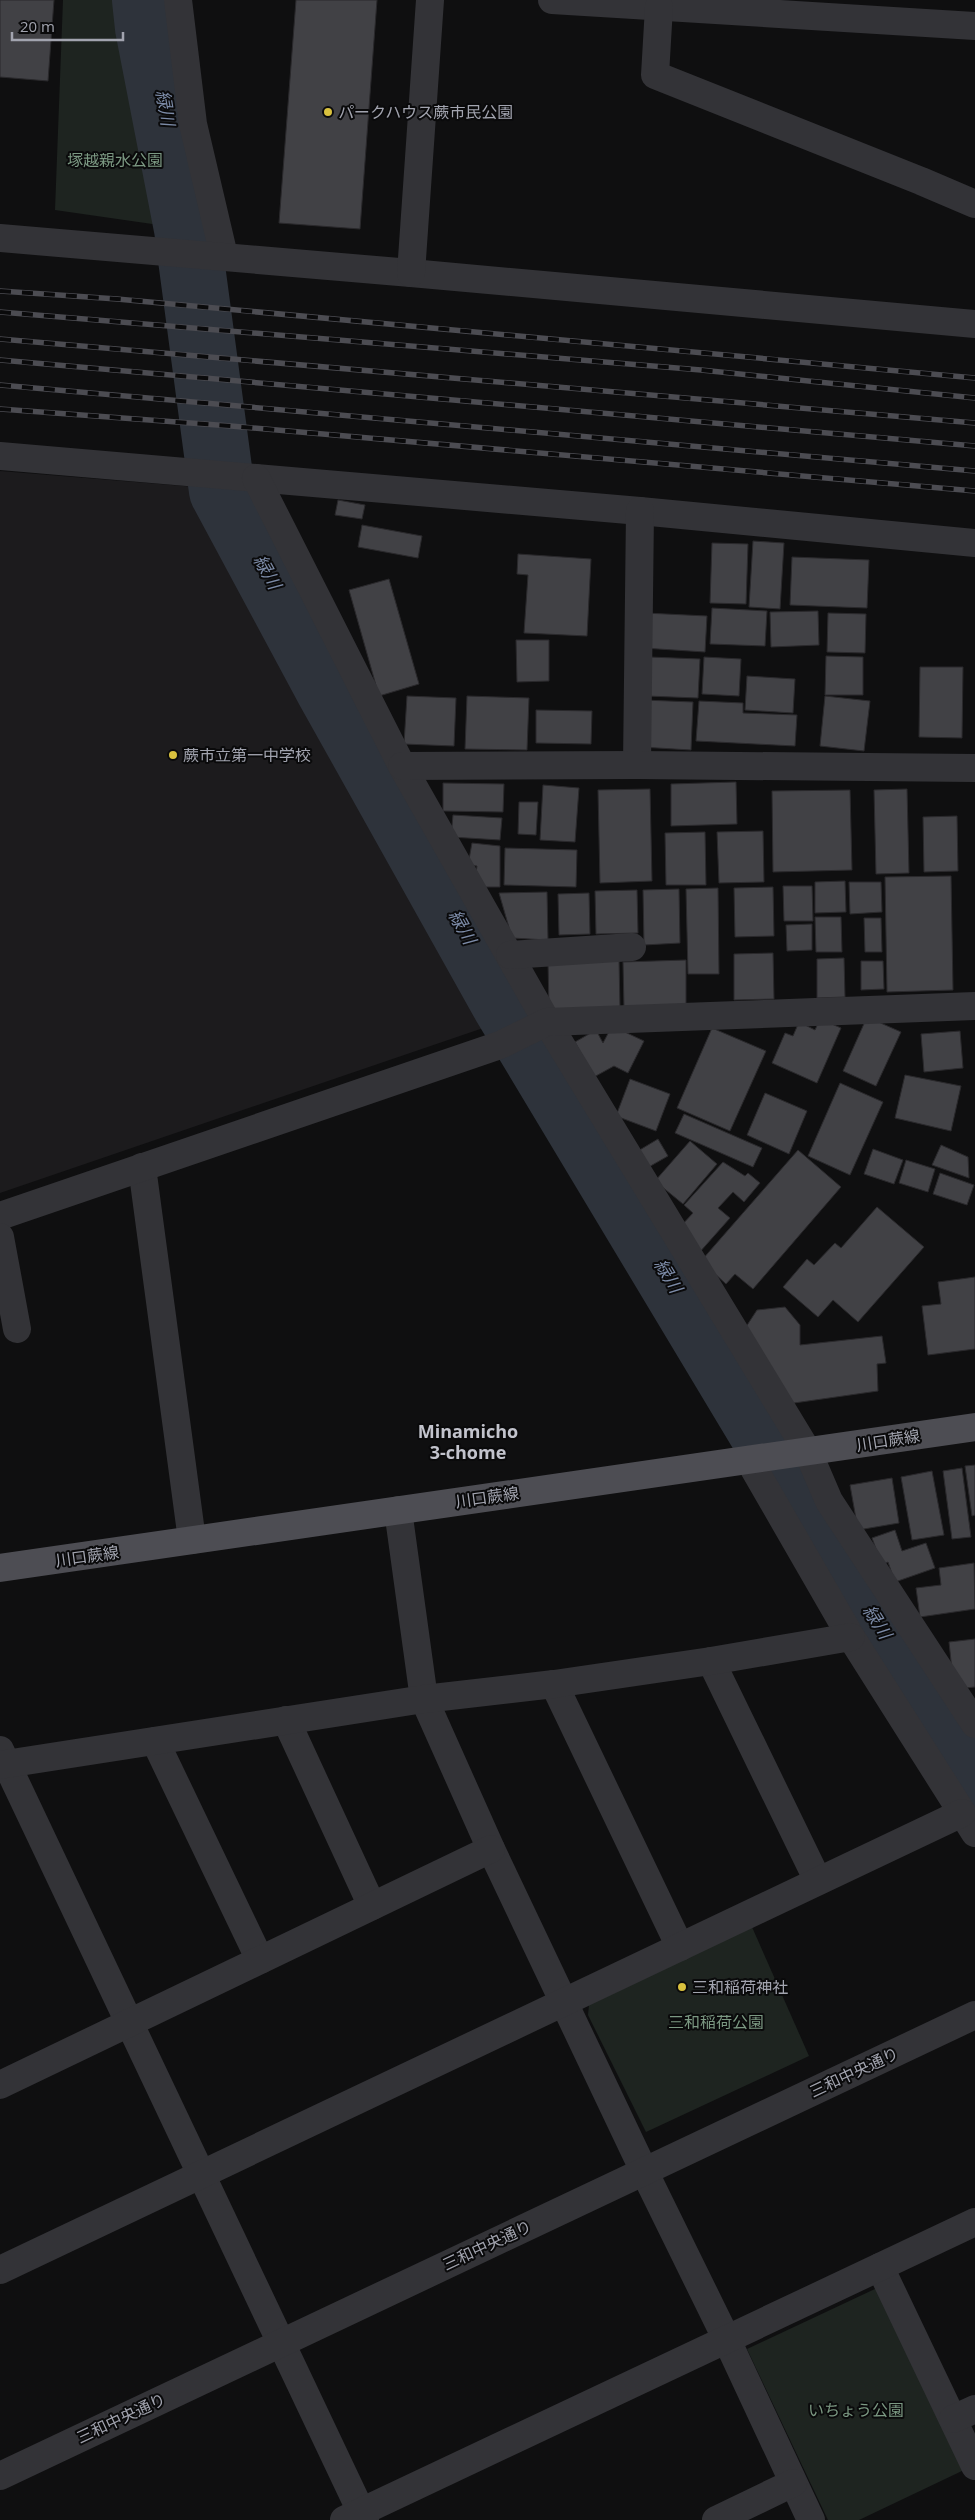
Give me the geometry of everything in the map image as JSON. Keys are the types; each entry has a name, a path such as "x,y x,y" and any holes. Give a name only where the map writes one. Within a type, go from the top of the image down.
{"main road":[{"name":"川口蕨線","path":"0,1568 975,1427"}],"street":[{"path":"178,0 193,124 223,256"},
{"path":"411,273 430,0"},
{"path":"552,0 975,26"},
{"path":"658,7 654,75 975,204"},
{"path":"0,238 223,256 975,324"},
{"path":"0,456 640,511 975,543"},
{"path":"254,477 402,766 547,1022 804,1453 829,1501 973,1717"},
{"path":"637,765 640,511"},
{"path":"402,766 637,765 975,768"},
{"path":"510,955 632,947"},
{"path":"0,1216 500,1045 547,1022 975,1006"},
{"path":"142,1168 192,1540"},
{"path":"0,1236 17,1329"},
{"path":"0,2270 818,1881 969,1823 851,1637 754,1459"},
{"path":"398,1510 424,1699 491,1848 644,2171 728,2340 810,2520"},
{"path":"851,1637 711,1661 554,1684 424,1699 155,1741 2,1759 131,2022 281,2342 357,2517 975,2222"},
{"path":"711,1661 818,1881"},
{"path":"554,1684 680,1947"},
{"path":"286,1720 372,1906"},
{"path":"155,1741 260,1960"},
{"path":"2,2078 131,2022 491,1848"},
{"name":"三和中央通り","path":"0,2476 975,2015"},
{"path":"880,2268 964,2414 975,2466"},
{"path":"716,2520 793,2483"}],"shaded area":[{"name":"蕨市立第一中学校","path":"0,471 196,487 495,1024 0,1193"}],"green space":[{"name":"塚越親水公園","path":"63,0 145,0 148,28 187,229 55,210"},
{"name":"三和稲荷公園","path":"752,1927 809,2056 646,2132 588,2015 589,2005"},
{"name":"いちょう公園","path":"877,2288 964,2470 859,2520 828,2520 747,2349"}],"building":[{"path":"0,0 54,0 48,81 0,77"},
{"name":"パークハウス蕨市民公園","path":"296,0 377,0 360,229 279,223"},
{"path":"338,500 365,505 362,519 335,515"},
{"path":"362,525 422,536 418,558 358,547"},
{"path":"753,541 784,543 780,609 749,607"},
{"path":"712,543 748,544 746,604 710,603"},
{"path":"518,554 591,559 587,636 524,633 528,575 517,574"},
{"path":"792,557 869,560 867,608 790,605"},
{"path":"389,579 419,684 379,696 349,590"},
{"path":"712,608 767,611 765,646 710,644"},
{"path":"818,611 819,645 771,647 770,612"},
{"path":"645,613 707,616 705,652 643,648"},
{"path":"828,613 866,614 865,653 827,652"},
{"path":"516,640 549,640 549,681 517,682"},
{"path":"826,656 863,657 863,695 825,695"},
{"path":"649,657 700,659 698,698 647,696"},
{"path":"704,657 741,659 739,696 702,694"},
{"path":"920,667 963,667 962,738 919,737"},
{"path":"747,676 795,679 793,713 745,710"},
{"path":"407,696 456,698 454,746 404,744"},
{"path":"467,696 529,698 527,750 465,749"},
{"path":"825,696 870,701 864,751 820,746"},
{"path":"644,700 693,702 691,750 641,747"},
{"path":"699,701 743,703 743,713 797,715 795,746 696,741"},
{"path":"536,710 592,711 591,744 536,743"},
{"path":"736,782 737,824 671,826 671,784"},
{"path":"443,783 504,784 503,812 443,811"},
{"path":"543,785 579,788 575,842 540,840"},
{"path":"650,789 652,881 600,883 598,790"},
{"path":"907,789 909,873 876,874 874,790"},
{"path":"850,790 852,870 773,872 772,791"},
{"path":"519,802 538,802 536,835 518,834"},
{"path":"453,815 502,818 500,840 451,837"},
{"path":"957,816 958,871 924,872 923,817"},
{"path":"763,831 764,882 719,883 717,832"},
{"path":"705,832 706,885 666,885 665,833"},
{"path":"472,843 500,846 500,887 481,887 475,880 477,866 468,865"},
{"path":"505,848 577,850 576,887 504,885"},
{"path":"951,876 953,990 887,992 885,877"},
{"path":"845,881 846,912 815,913 815,882"},
{"path":"849,882 881,882 882,912 850,914"},
{"path":"783,886 812,886 813,921 784,921"},
{"path":"773,887 774,936 735,937 734,888"},
{"path":"718,888 719,974 688,974 686,889"},
{"path":"679,889 680,943 644,945 643,890"},
{"path":"637,890 638,933 596,934 595,891"},
{"path":"547,892 548,940 512,938 499,893"},
{"path":"589,893 590,934 559,935 558,894"},
{"path":"815,917 841,917 842,952 816,952"},
{"path":"864,918 881,918 882,952 865,952"},
{"path":"812,924 812,950 787,951 786,925"},
{"path":"773,953 774,999 734,1000 734,954"},
{"path":"844,958 845,997 817,998 817,959"},
{"path":"619,960 620,1008 549,1009 548,961"},
{"path":"686,960 686,1006 624,1008 623,962"},
{"path":"861,961 883,961 884,989 861,990"},
{"path":"867,1017 901,1032 876,1086 843,1071"},
{"path":"820,1019 841,1028 817,1083 772,1063 785,1033 793,1036 799,1022 815,1030"},
{"path":"612,1026 644,1041 628,1073 614,1066 594,1077 575,1042 596,1030 603,1043"},
{"path":"712,1028 766,1051 730,1131 677,1108"},
{"path":"960,1031 963,1068 924,1072 921,1034"},
{"path":"905,1075 961,1086 951,1131 895,1118"},
{"path":"630,1079 670,1094 656,1131 616,1116"},
{"path":"840,1083 883,1102 850,1175 808,1156"},
{"path":"765,1093 807,1111 789,1154 747,1135"},
{"path":"684,1114 762,1148 753,1167 675,1133"},
{"path":"658,1139 668,1156 647,1168 638,1151"},
{"path":"690,1141 717,1164 683,1204 655,1181"},
{"path":"941,1145 968,1157 969,1178 932,1165"},
{"path":"873,1149 903,1160 894,1184 864,1174"},
{"path":"798,1150 841,1187 753,1289 735,1274 726,1284 701,1261"},
{"path":"906,1160 935,1169 928,1192 899,1183"},
{"path":"723,1162 745,1176 748,1173 760,1183 744,1202 733,1192 718,1208 730,1218 698,1254 680,1227 693,1213 684,1205"},
{"path":"940,1173 974,1185 967,1205 933,1194"},
{"path":"877,1207 924,1247 858,1322 833,1300 818,1317 783,1287 807,1259 814,1265 835,1243 841,1248"},
{"path":"975,1277 975,1349 928,1355 922,1306 941,1304 938,1282"},
{"path":"785,1307 800,1325 800,1345 882,1336 886,1363 877,1364 878,1391 787,1404 742,1333 757,1310"},
{"path":"975,1465 975,1515 972,1516 965,1466"},
{"path":"962,1468 971,1537 952,1539 943,1471"},
{"path":"932,1471 944,1535 912,1540 901,1477"},
{"path":"892,1478 899,1523 858,1530 850,1485"},
{"path":"895,1530 902,1551 926,1543 935,1568 895,1582 888,1562 882,1565 872,1538"},
{"path":"974,1563 975,1609 920,1617 916,1588 941,1585 939,1568"},
{"path":"975,1639 975,1687 954,1689 949,1642"}],"waterway":[{"name":"緑川","path":"145,0 148,28 187,229 222,491 329,690 504,1003 812,1516 975,1779"}],"railway":[{"path":"0,291 117,299 975,378"},
{"path":"0,312 701,370 975,398"},
{"path":"0,339 975,423"},
{"path":"0,360 975,446"},
{"path":"0,385 975,471"},
{"path":"0,409 231,426 975,491"}],"place":[{"name":"パークハウス蕨市民公園","path":"328,112"},
{"name":"蕨市立第一中学校","path":"173,755"},
{"name":"三和稲荷神社","path":"682,1987"}],"district":[{"name":"Minamicho 3-chome","path":"468,1442"}]}
